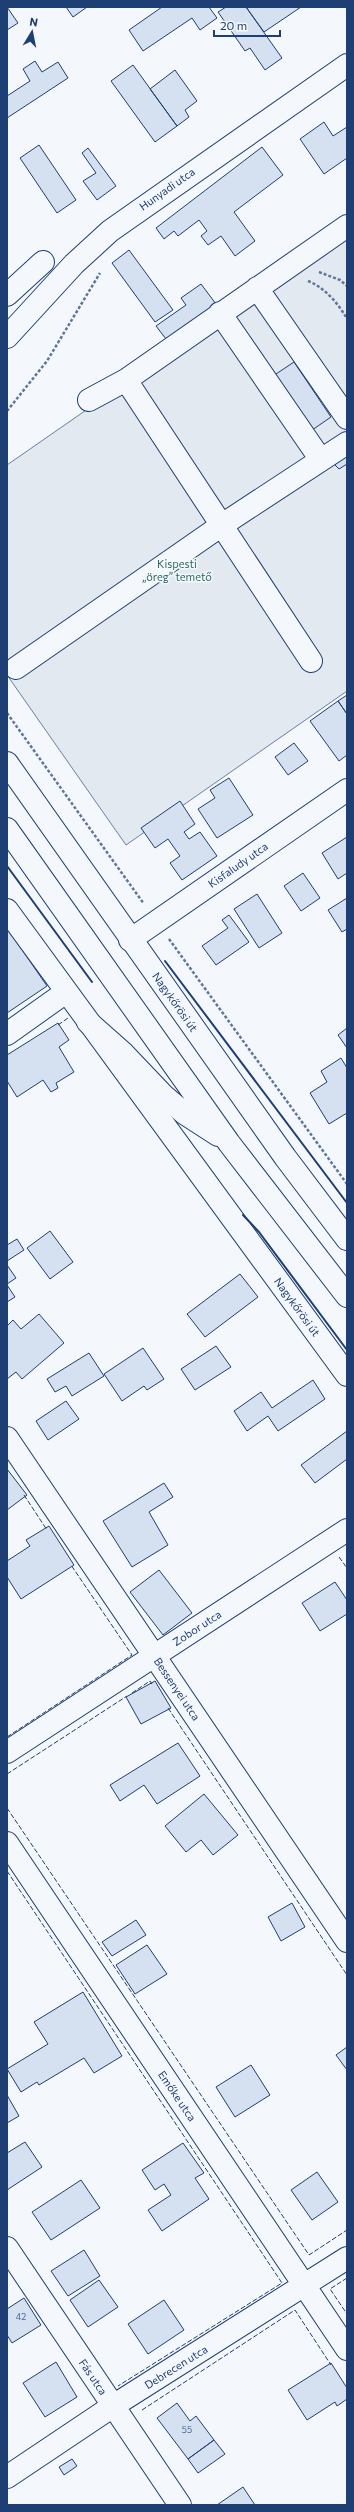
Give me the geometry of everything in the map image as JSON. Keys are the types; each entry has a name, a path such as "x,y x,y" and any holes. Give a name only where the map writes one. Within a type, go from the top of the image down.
{"street":[{"name":"Hunyadi utca","path":"7,337 74,264 110,231 347,65"},
{"path":"89,400 126,380 283,270 346,231"},
{"path":"7,295 42,262"},
{"path":"257,288 347,418"},
{"path":"220,313 321,460"},
{"path":"126,380 312,661"},
{"path":"16,668 222,525 347,443"},
{"name":"Nagykőrösi út","path":"7,763 130,940 285,1157 347,1239"},
{"name":"Kisfaludy utca","path":"130,940 347,790"},
{"path":"7,829 229,1142 347,1296"},
{"name":"Nagykőrösi út","path":"7,910 347,1375"},
{"path":"7,1034 66,992"},
{"path":"88,1022 179,1109 229,1142"},
{"name":"Bessenyei utca","path":"7,1438 347,1940"},
{"name":"Zobor utca","path":"7,1752 346,1533"},
{"name":"Emőke utca","path":"7,1843 347,2349"},
{"name":"Fás utca","path":"7,2248 180,2505"},
{"name":"Debrecen utca","path":"7,2477 113,2406 306,2286 347,2258"}],"path":[{"path":"304,256 315,271 340,280 347,286"},
{"path":"7,411 47,361 104,266"},
{"path":"283,270 316,284 329,295 347,319"},
{"path":"7,712 156,921 347,1184"}],"green space":[{"name":"Kispesti „öreg” temető","path":"347,229 347,691 126,845 7,675 7,465"}],"building":[{"path":"7,7 18,23 7,30"},
{"path":"66,7 87,7 73,17"},
{"path":"162,7 209,7 217,18 200,30 192,18 143,51 129,30"},
{"path":"226,7 246,7 282,58 265,70 250,48 245,51 218,12"},
{"path":"246,7 301,7 264,32"},
{"path":"35,61 42,72 58,62 68,78 7,118 7,96 30,81 23,69"},
{"path":"133,65 177,126 155,142 111,81"},
{"path":"175,70 197,101 185,110 189,117 177,126 150,89"},
{"path":"324,122 333,136 347,127 347,158 324,174 300,139"},
{"path":"39,145 76,200 57,213 20,158"},
{"path":"262,147 283,175 234,212 255,241 235,256 221,236 208,245 201,236 207,231 199,220 178,236 174,231 164,239 156,228"},
{"path":"88,148 116,186 97,200 83,181 96,173 82,153"},
{"path":"129,250 173,310 155,322 112,263"},
{"path":"201,284 216,304 166,339 156,326 186,305 181,298"},
{"path":"294,362 331,417 305,435 267,380"},
{"path":"343,455 347,458 347,464 339,469 335,465 334,460"},
{"path":"347,695 347,714 338,701"},
{"path":"338,701 347,714 347,755 339,761 310,721"},
{"path":"294,743 308,761 288,775 275,757"},
{"path":"229,778 253,815 217,838 198,809 215,798 210,790"},
{"path":"180,801 195,824 184,832 189,839 200,832 217,856 182,880 170,863 180,856 168,839 155,848 141,828"},
{"path":"347,837 347,873 338,879 322,853"},
{"path":"303,873 320,898 301,911 284,886"},
{"path":"257,894 282,933 259,948 234,909"},
{"path":"347,898 347,929 342,932 328,910"},
{"path":"229,915 249,942 216,965 202,946 228,928 222,920"},
{"path":"7,928 47,986 7,1013"},
{"path":"58,1023 69,1040 59,1047 74,1072 56,1083 58,1088 51,1092 43,1080 17,1097 7,1081 7,1055"},
{"path":"347,1028 347,1048 338,1035"},
{"path":"341,1058 347,1068 347,1113 329,1124 310,1093 327,1082 321,1071"},
{"path":"50,1231 73,1262 50,1279 27,1248"},
{"path":"17,1239 24,1250 7,1261 7,1245"},
{"path":"7,1265 16,1278 7,1284"},
{"path":"240,1274 258,1297 205,1337 187,1314"},
{"path":"7,1285 15,1297 7,1302"},
{"path":"39,1314 64,1343 22,1379 16,1372 7,1379 7,1326 13,1320 21,1329"},
{"path":"216,1346 231,1367 195,1390 181,1369"},
{"path":"143,1348 164,1379 147,1390 144,1386 122,1401 104,1374"},
{"path":"89,1353 104,1376 72,1396 66,1386 55,1392 47,1379"},
{"path":"313,1380 325,1399 278,1431 268,1416 247,1431 234,1411 261,1392 272,1408"},
{"path":"66,1401 79,1419 48,1440 36,1421"},
{"path":"347,1431 347,1459 315,1483 301,1465"},
{"path":"7,1469 27,1495 7,1510"},
{"path":"164,1483 173,1497 149,1512 168,1545 132,1567 103,1521"},
{"path":"49,1526 74,1565 21,1599 7,1577 7,1561 30,1546 26,1540"},
{"path":"159,1570 192,1613 163,1635 130,1592"},
{"path":"335,1582 347,1600 347,1614 320,1631 302,1603"},
{"path":"155,1681 171,1708 141,1724 126,1697"},
{"path":"178,1743 200,1776 157,1804 144,1785 120,1801 110,1785"},
{"path":"204,1794 238,1835 213,1855 201,1840 186,1852 165,1826"},
{"path":"292,1903 305,1927 281,1941 268,1917"},
{"path":"136,1920 146,1935 112,1956 102,1942"},
{"path":"147,1945 167,1974 135,1994 116,1965"},
{"path":"83,1992 122,2056 94,2073 84,2058 39,2085 37,2082 21,2092 7,2069 48,2044 34,2022"},
{"path":"347,2047 347,2070 336,2055"},
{"path":"251,2065 270,2095 235,2117 216,2087"},
{"path":"7,2095 19,2116 7,2123"},
{"path":"25,2142 42,2167 7,2190 7,2153"},
{"path":"183,2143 204,2173 195,2178 209,2199 162,2231 148,2210 171,2195 164,2184 155,2190 142,2170"},
{"path":"317,2172 338,2202 312,2220 291,2190"},
{"path":"81,2180 100,2208 51,2240 32,2212"},
{"path":"84,2250 100,2276 68,2296 51,2271"},
{"path":"99,2280 118,2307 88,2327 70,2300"},
{"path":"24,2298 41,2325 12,2343 7,2335 7,2309"},
{"path":"164,2300 184,2330 148,2354 128,2324"},
{"path":"56,2362 77,2397 45,2417 23,2383"},
{"path":"331,2363 347,2388 347,2399 337,2406 335,2402 307,2420 288,2390"},
{"path":"177,2403 190,2421 196,2416 214,2440 188,2459 157,2418"},
{"path":"214,2440 225,2454 198,2473 188,2459"},
{"path":"72,2459 77,2466 64,2475 59,2467"},
{"path":"243,2487 255,2505 217,2505"}],"fence":[{"path":"58,1025 68,1018"},
{"path":"24,1495 47,1530"},
{"path":"339,1557 347,1568"},
{"path":"7,1737 132,1655 71,1565"},
{"path":"132,1693 150,1681 152,1684"},
{"path":"7,1774 127,1696"},
{"path":"168,1708 347,1975"},
{"path":"7,1808 309,2255 347,2230"},
{"path":"7,1871 282,2283 118,2386"},
{"path":"347,2278 330,2289 347,2314"},
{"path":"142,2410 295,2310 331,2365"}],"wall":[{"path":"7,866 92,982"},
{"path":"165,961 347,1203"},
{"path":"243,1215 259,1232 347,1350"}]}
